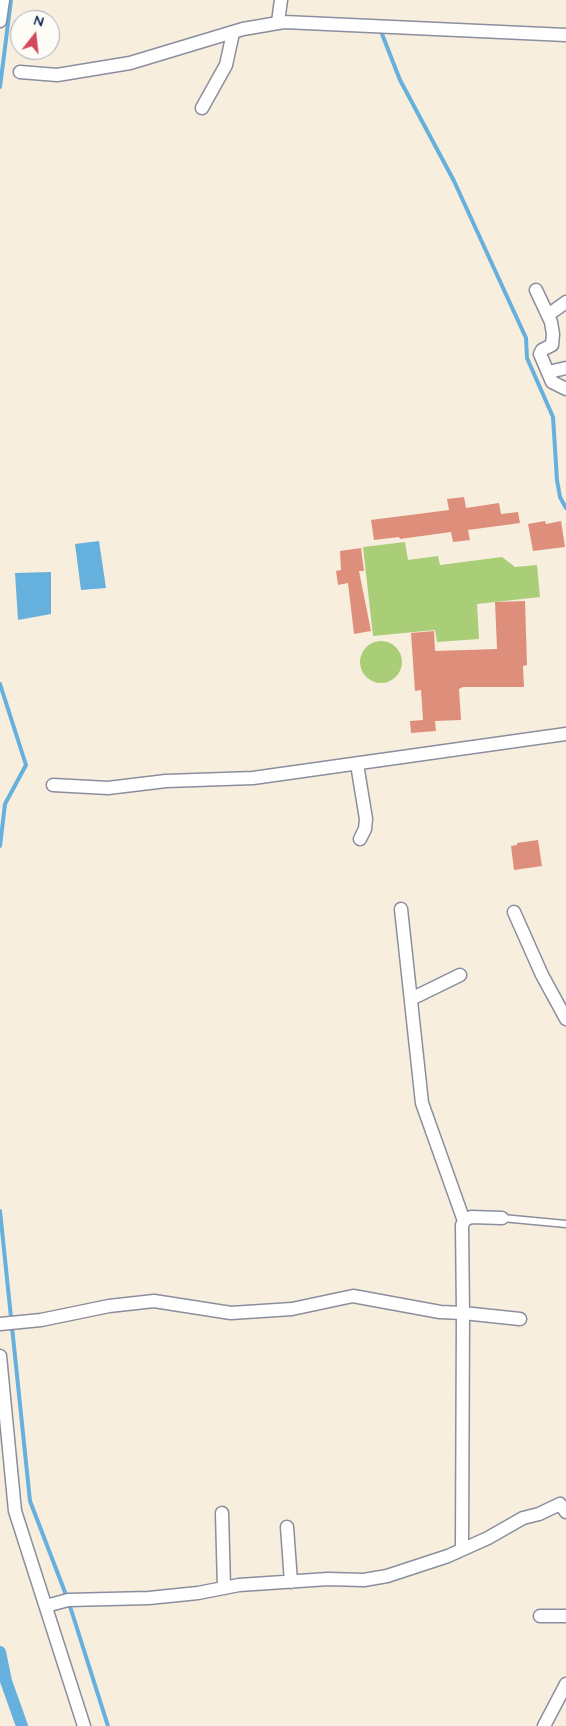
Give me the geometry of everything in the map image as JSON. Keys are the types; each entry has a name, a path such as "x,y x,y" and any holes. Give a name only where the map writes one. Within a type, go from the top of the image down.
{"street":[{"path":"0,21 3,0"},
{"path":"278,22 281,0"},
{"path":"20,72 57,75 130,64 233,33 278,22 319,22 566,35"},
{"path":"202,108 226,65 233,33"},
{"path":"536,290 553,328 553,342 540,353 553,383 566,389"},
{"path":"548,315 566,302"},
{"path":"548,372 566,368"},
{"path":"53,785 108,788 166,781 253,778 566,734"},
{"path":"358,764 366,819 365,830 360,839"},
{"path":"401,909 422,1103 464,1221 462,1234 462,1545"},
{"path":"514,912 542,975 566,1019"},
{"path":"412,999 460,975"},
{"path":"464,1221 471,1217 502,1218"},
{"path":"0,1324 41,1320 109,1306 154,1301 231,1313 292,1309 353,1296 422,1309 520,1319"},
{"path":"0,1356 15,1511 84,1726"},
{"path":"46,1606 68,1600 150,1598 224,1588 328,1579 364,1580 387,1576 417,1568 488,1538 522,1518 564,1506"},
{"path":"222,1513 224,1588"},
{"path":"287,1527 291,1582"},
{"path":"540,1616 566,1616"},
{"path":"544,1726 566,1684"}],"lane":[{"path":"502,1218 566,1224"}],"green space":[{"path":"405,542 408,560 438,556 440,565 502,557 515,567 537,565 540,597 477,604 479,639 437,642 435,630 373,636 363,547"},
{"path":"385,641 393,644 399,650 402,662 399,674 393,680 377,683 369,680 363,674 360,658 363,650 369,644"}],"water":[{"path":"99,541 106,588 81,590 75,544"},
{"path":"51,572 51,614 18,620 15,573"}],"building":[{"path":"464,497 466,508 499,503 501,514 518,512 520,523 468,530 470,540 453,542 451,532 400,539 399,537 374,540 371,520 449,510 447,499"},
{"path":"545,521 546,524 561,521 565,547 533,551 528,524"},
{"path":"361,548 364,571 359,571 371,631 354,634 348,583 338,585 336,571 341,570 340,551"},
{"path":"525,601 527,665 523,666 524,687 463,687 459,689 461,720 435,721 436,731 411,733 410,721 423,720 421,690 415,691 411,633 434,631 435,651 497,649 495,602"},
{"path":"538,840 542,866 514,870 511,846 517,845 517,843"}],"waterway":[{"path":"0,87 11,0"},
{"path":"382,34 400,80 454,181 526,338 527,358 553,417 557,480 560,497 566,508"},
{"path":"0,684 26,765 5,804 0,846"},
{"path":"0,1211 30,1501 68,1600 108,1726"},
{"path":"0,1652 6,1681 22,1726"}]}
